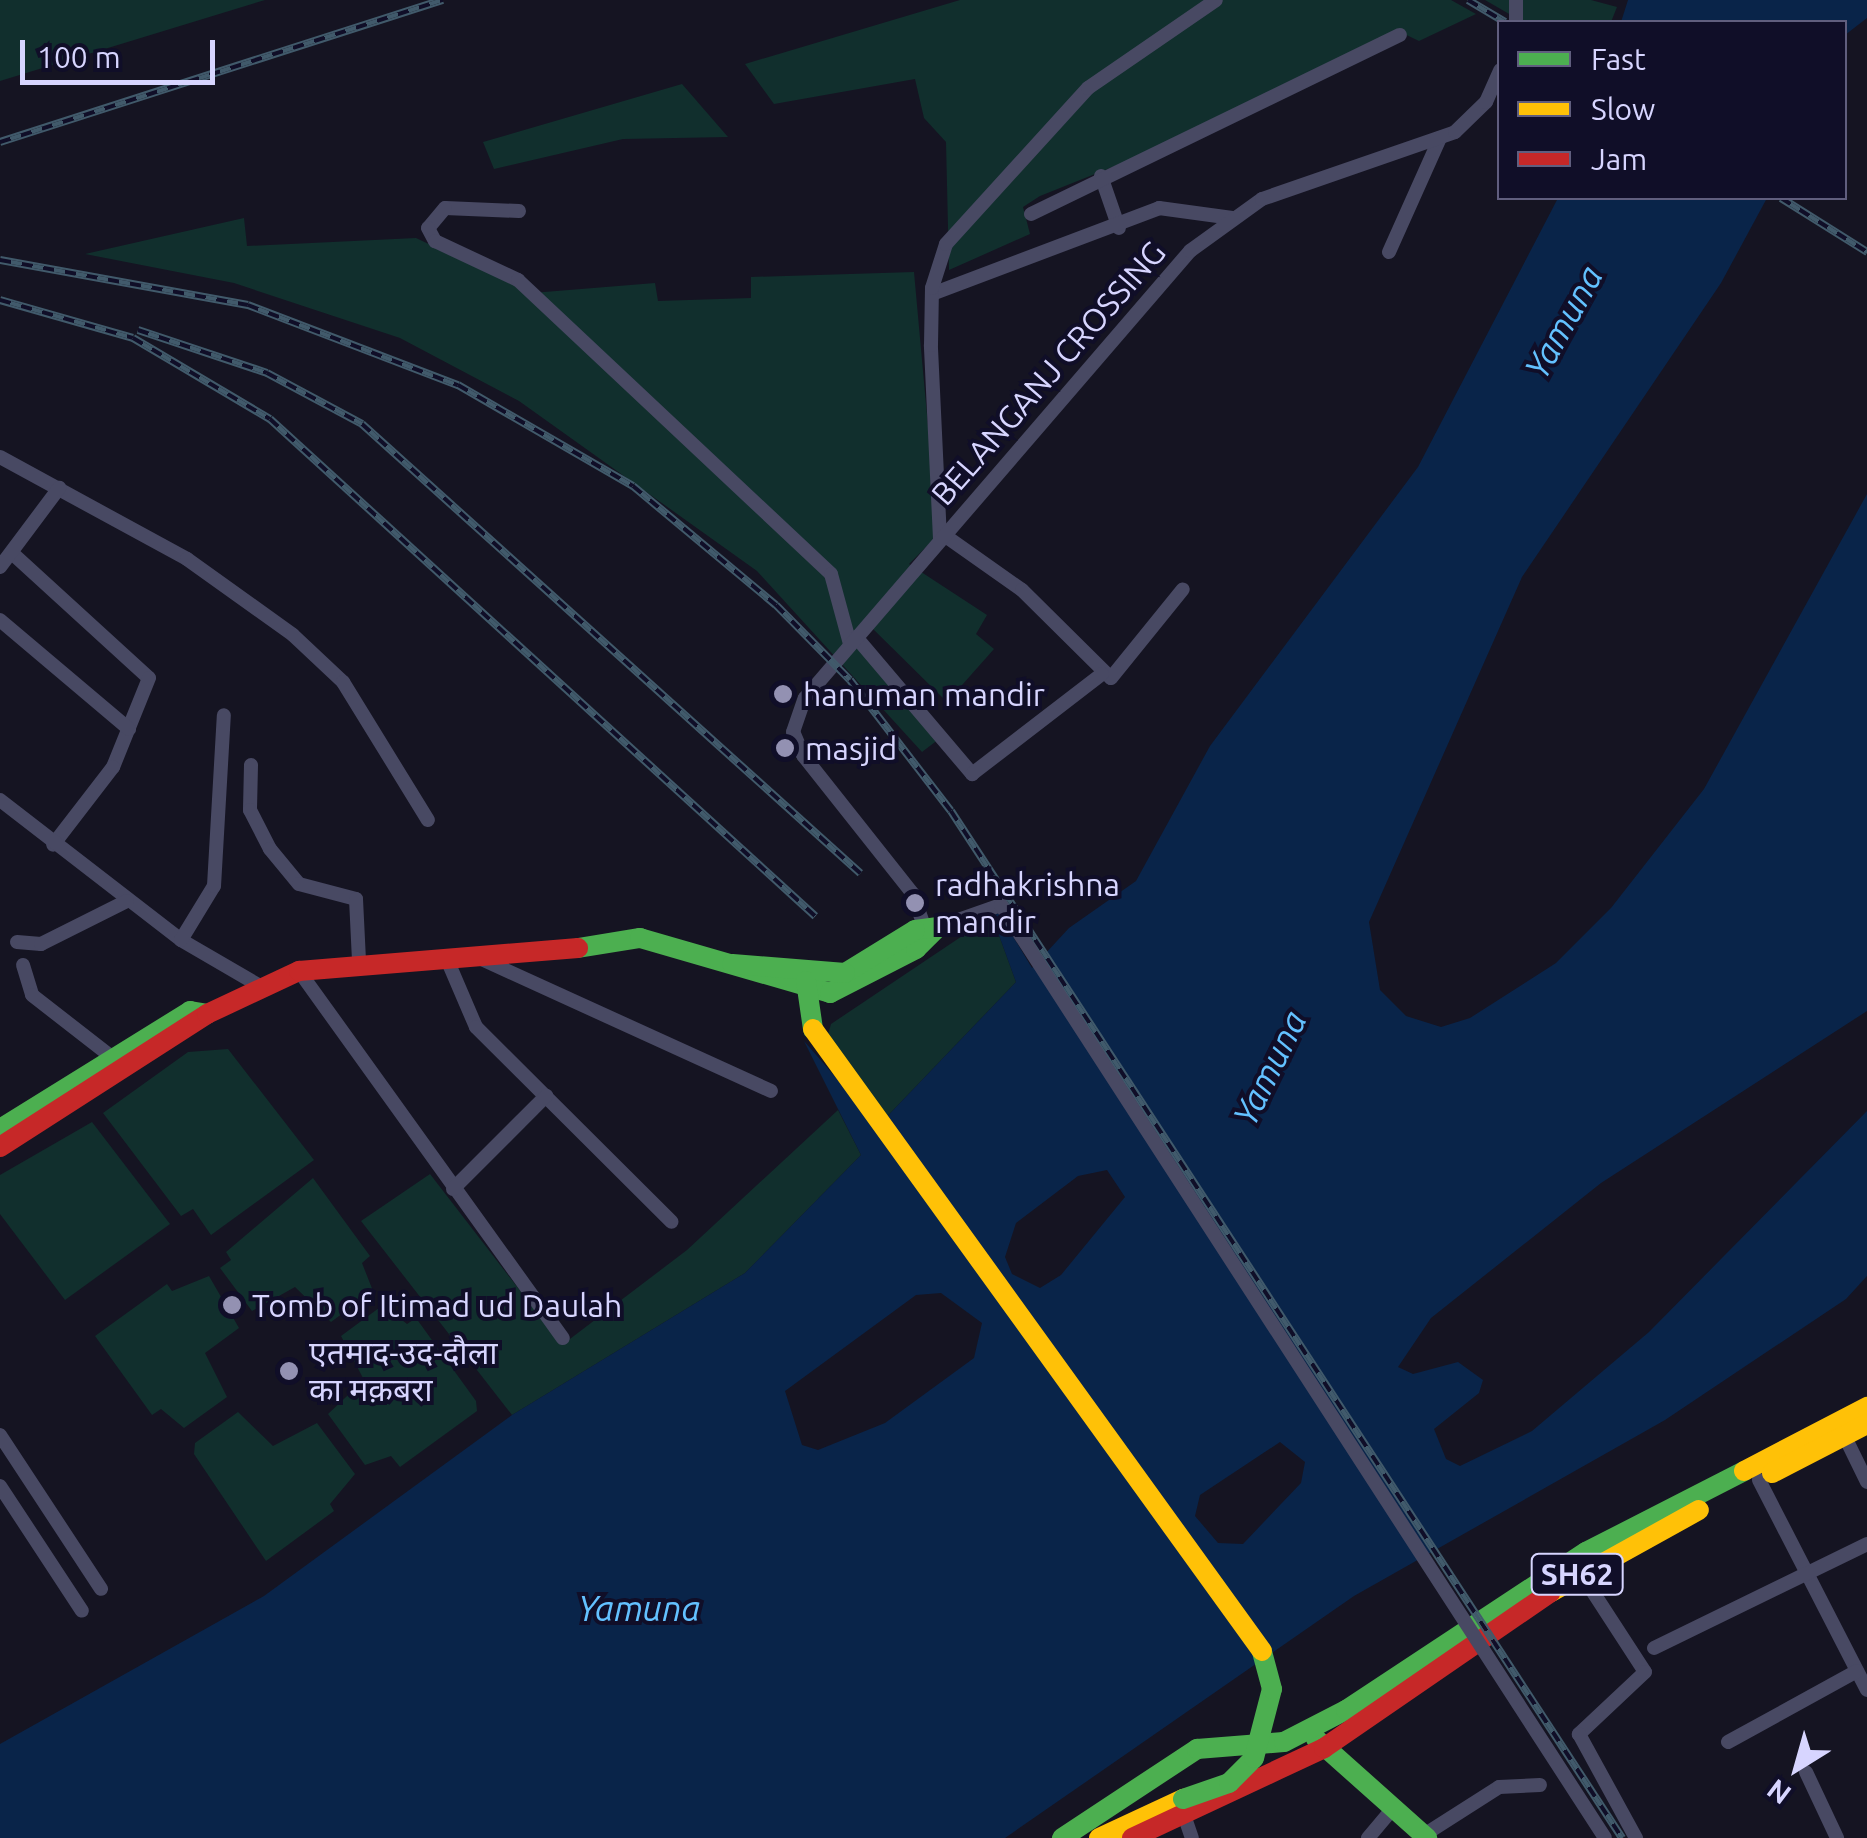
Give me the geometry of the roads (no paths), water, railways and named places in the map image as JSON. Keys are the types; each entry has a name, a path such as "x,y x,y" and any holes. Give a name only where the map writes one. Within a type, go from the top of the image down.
{"main road":[{"path":"0,1147 208,1014 299,970 359,960 477,957 640,938 732,964 764,960 806,982 872,966 931,926"},
{"path":"806,982 813,1028 1263,1652 1272,1688 1254,1758 1229,1783 1184,1807 1099,1838"},
{"path":"0,1130 190,1011 208,1014"},
{"name":"SH62","path":"1062,1838 1197,1750 1271,1745 1309,1730 1586,1552 1867,1407"},
{"name":"SH62","path":"1132,1838 1184,1807 1324,1748 1580,1572 1867,1424"},
{"path":"1309,1730 1324,1748 1426,1837"}],"street":[{"path":"1183,589 1118,677 1102,674 1022,590 942,538 932,294 954,233 1070,106 1216,0"},
{"path":"1031,214 1101,176 1191,142 1400,35"},
{"name":"BELANGANJ CROSSING","path":"931,926 920,903 793,732 805,698 1143,294 1232,218 1298,183 1440,138 1473,119 1497,75"},
{"path":"1388,252 1440,138"},
{"path":"1101,176 1119,228"},
{"path":"519,211 445,208 428,228 434,242 518,280 831,574 854,640 972,774 1102,674"},
{"path":"932,294 1119,228 1158,208 1232,218"},
{"path":"0,457 188,559 293,634 342,682 428,820"},
{"path":"53,845 113,767 148,674 4,561 59,488"},
{"path":"0,620 128,728"},
{"path":"181,940 214,886 224,715"},
{"path":"251,765 250,810 270,849 300,884 356,899 359,960"},
{"path":"0,800 127,902 181,940 260,986"},
{"path":"17,942 41,944 127,902"},
{"path":"931,926 1001,905 1605,1838"},
{"path":"477,957 771,1091"},
{"path":"446,958 463,1011 672,1222"},
{"path":"23,966 32,995 113,1058"},
{"path":"299,970 562,1338"},
{"path":"453,1189 546,1096"},
{"path":"0,1435 101,1589"},
{"path":"1845,1436 1867,1482"},
{"path":"1758,1480 1867,1690"},
{"path":"0,1486 82,1611"},
{"path":"1654,1648 1867,1544"},
{"path":"1580,1572 1645,1672 1579,1734 1636,1838"},
{"path":"1728,1742 1857,1671"},
{"path":"1806,1772 1837,1838"},
{"path":"1426,1837 1499,1787 1540,1785"},
{"path":"1184,1807 1192,1838"},
{"path":"1368,1838 1392,1809"}],"water":[{"path":"1628,0 1867,0 1867,18 1847,33 1847,20 1622,20"},
{"name":"Yamuna","path":"1557,200 1766,200 1721,283 1522,577 1369,922 1380,990 1406,1016 1441,1027 1470,1018 1556,963 1611,908 1704,789 1867,494 1867,1011 1601,1183 1431,1318 1398,1367 1413,1374 1458,1362 1483,1380 1479,1393 1434,1429 1446,1459 1460,1466 1532,1431 1649,1332 1867,1111 1867,1276 1846,1299 1665,1420 1354,1596 1005,1838 0,1838 0,1744 264,1596 512,1415 745,1273 861,1155 804,1041 878,1126 1016,982 992,916 999,913 1032,968 1069,928 1136,881 1210,746 1418,467","holes":["1107,1170 1125,1197 1061,1275 1040,1288 1012,1274 1005,1257 1016,1223 1078,1176","941,1293 982,1323 974,1358 885,1423 818,1450 802,1445 785,1391 916,1295","1280,1442 1305,1462 1301,1483 1243,1544 1218,1543 1195,1516 1200,1495"]}],"railway":[{"path":"0,142 443,0"},
{"path":"1468,0 1502,20"},
{"path":"1784,200 1867,252"},
{"path":"0,260 248,305 458,385 633,486 776,605 850,680 951,811 1622,1838"},
{"path":"0,300 133,338 270,419 815,916"},
{"path":"138,330 267,373 362,424 860,873"}],"place":[{"name":"hanuman mandir","path":"783,694"},
{"name":"masjid","path":"785,748"},
{"name":"radhakrishna mandir","path":"915,903"},
{"name":"Tomb of Itimad ud Daulah","path":"232,1305"},
{"name":"एतमाद-उद-दौला का मक़बरा","path":"289,1371"}]}
